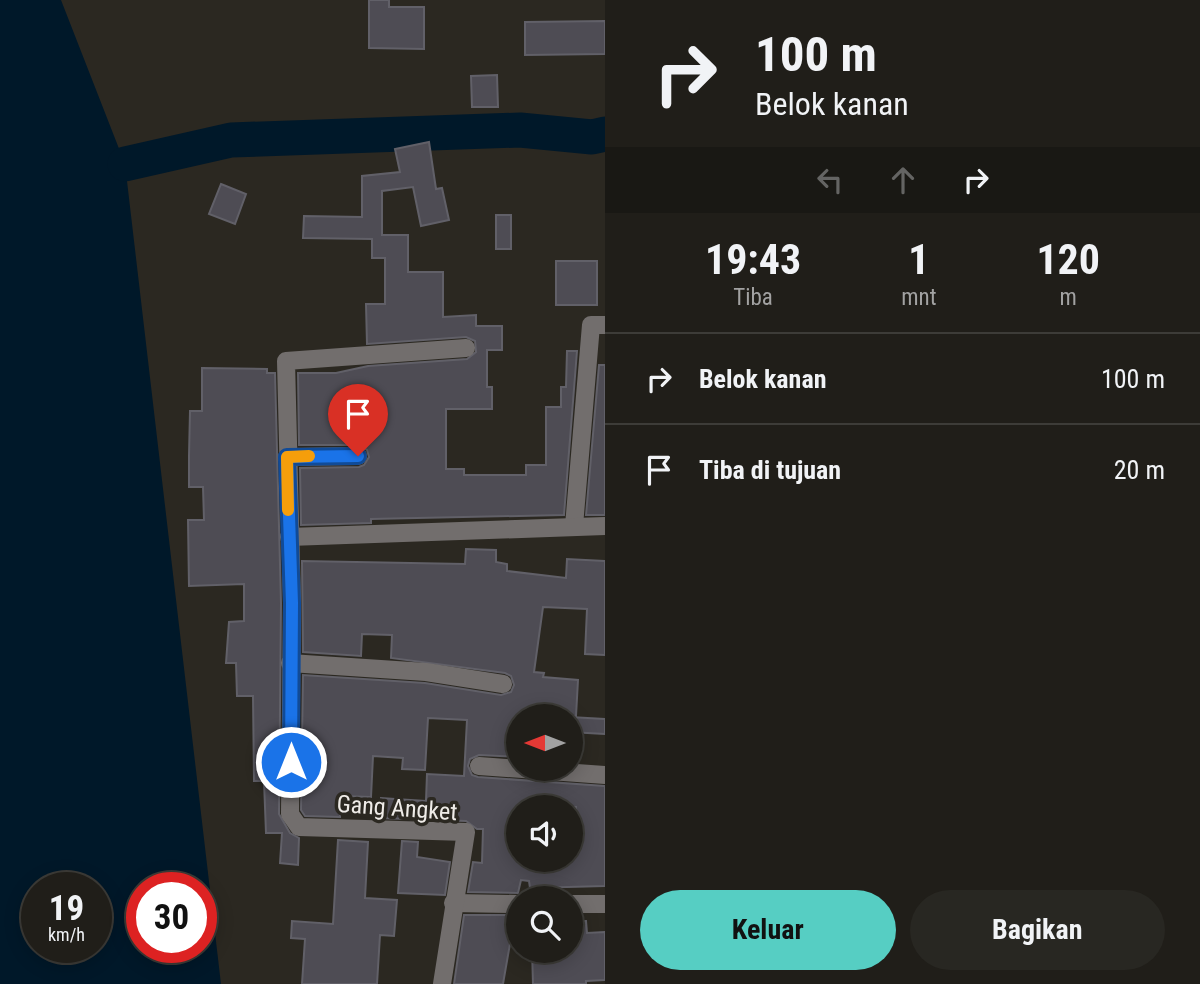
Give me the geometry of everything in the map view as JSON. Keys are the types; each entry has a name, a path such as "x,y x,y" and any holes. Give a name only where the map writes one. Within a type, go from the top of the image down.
{"street":[{"path":"574,526 590,325 605,325"},
{"name":"Gang Angket","path":"442,984 466,832 299,827 292,822 286,360 466,348"},
{"path":"287,457 358,456"},
{"path":"289,537 605,526"},
{"path":"290,663 426,672 503,684"},
{"path":"479,765 605,775"},
{"path":"453,904 506,904"},
{"path":"583,904 605,904"}],"water":[{"path":"0,0 61,0 125,164 208,872 126,872 126,963 217,963 217,950 221,984 0,984"}],"building":[{"path":"369,0 389,0 389,7 424,7 424,49 369,48"},
{"path":"605,21 605,54 525,55 525,22"},
{"path":"497,75 498,107 472,107 471,76"},
{"path":"429,142 436,189 442,188 449,220 421,226 413,187 382,191 382,235 408,235 408,272 443,272 443,317 476,315 476,326 502,326 502,350 487,350 487,387 492,387 492,409 446,409 446,469 464,469 464,475 526,475 526,465 546,465 546,407 561,407 561,387 566,387 567,351 577,351 564,515 371,519 371,523 301,525 300,468 359,467 364,465 369,457 367,450 359,445 299,445 298,373 336,373 368,366 467,359 476,352 475,341 466,337 367,344 366,304 385,304 385,258 372,258 372,239 303,238 304,216 362,217 362,176 400,172 395,149"},
{"path":"221,184 246,194 235,224 209,214"},
{"path":"496,215 511,215 511,249 496,249"},
{"path":"556,261 597,261 597,305 556,305"},
{"path":"599,365 605,365 605,515 586,515"},
{"path":"202,368 267,369 267,373 275,373 281,603 279,814 290,833 299,838 298,865 280,863 282,833 266,833 264,781 254,781 253,696 237,696 236,663 226,663 229,622 244,621 244,584 189,586 188,520 204,520 203,487 189,487 190,411 202,411"},
{"path":"466,549 496,550 496,562 507,564 507,571 566,578 567,559 605,561 605,655 585,654 587,609 543,607 534,672 544,673 543,677 578,680 577,704 506,704 506,756 479,755 470,759 468,766 472,775 478,777 605,786 605,886 530,886 529,881 521,880 520,886 506,886 506,893 468,892 473,862 482,863 483,829 477,829 466,821 380,818 381,798 426,801 427,774 464,776 467,720 428,718 425,770 402,769 403,758 373,756 371,797 340,796 340,817 305,816 301,810 303,675 425,683 501,695 511,692 514,685 511,676 505,673 391,658 392,635 362,634 361,656 303,652 302,561 465,564"},
{"path":"583,718 605,719 605,734 583,733"},
{"path":"338,840 368,842 365,898 397,900 394,936 380,935 377,984 302,984 305,939 291,938 292,921 333,924"},
{"path":"402,841 418,842 417,857 450,862 445,895 398,893"},
{"path":"464,915 506,915 507,963 503,984 454,984"},
{"path":"583,921 586,921 587,933 605,932 605,980 586,981 586,984 533,984 532,963 583,963"}],"waterway":[{"path":"125,164 231,140 520,130 592,137 605,134"}],"slow traffic":[{"path":"288,510 287,457 309,456"}],"route":[{"path":"291,762 292,603 287,457 358,456"}]}
